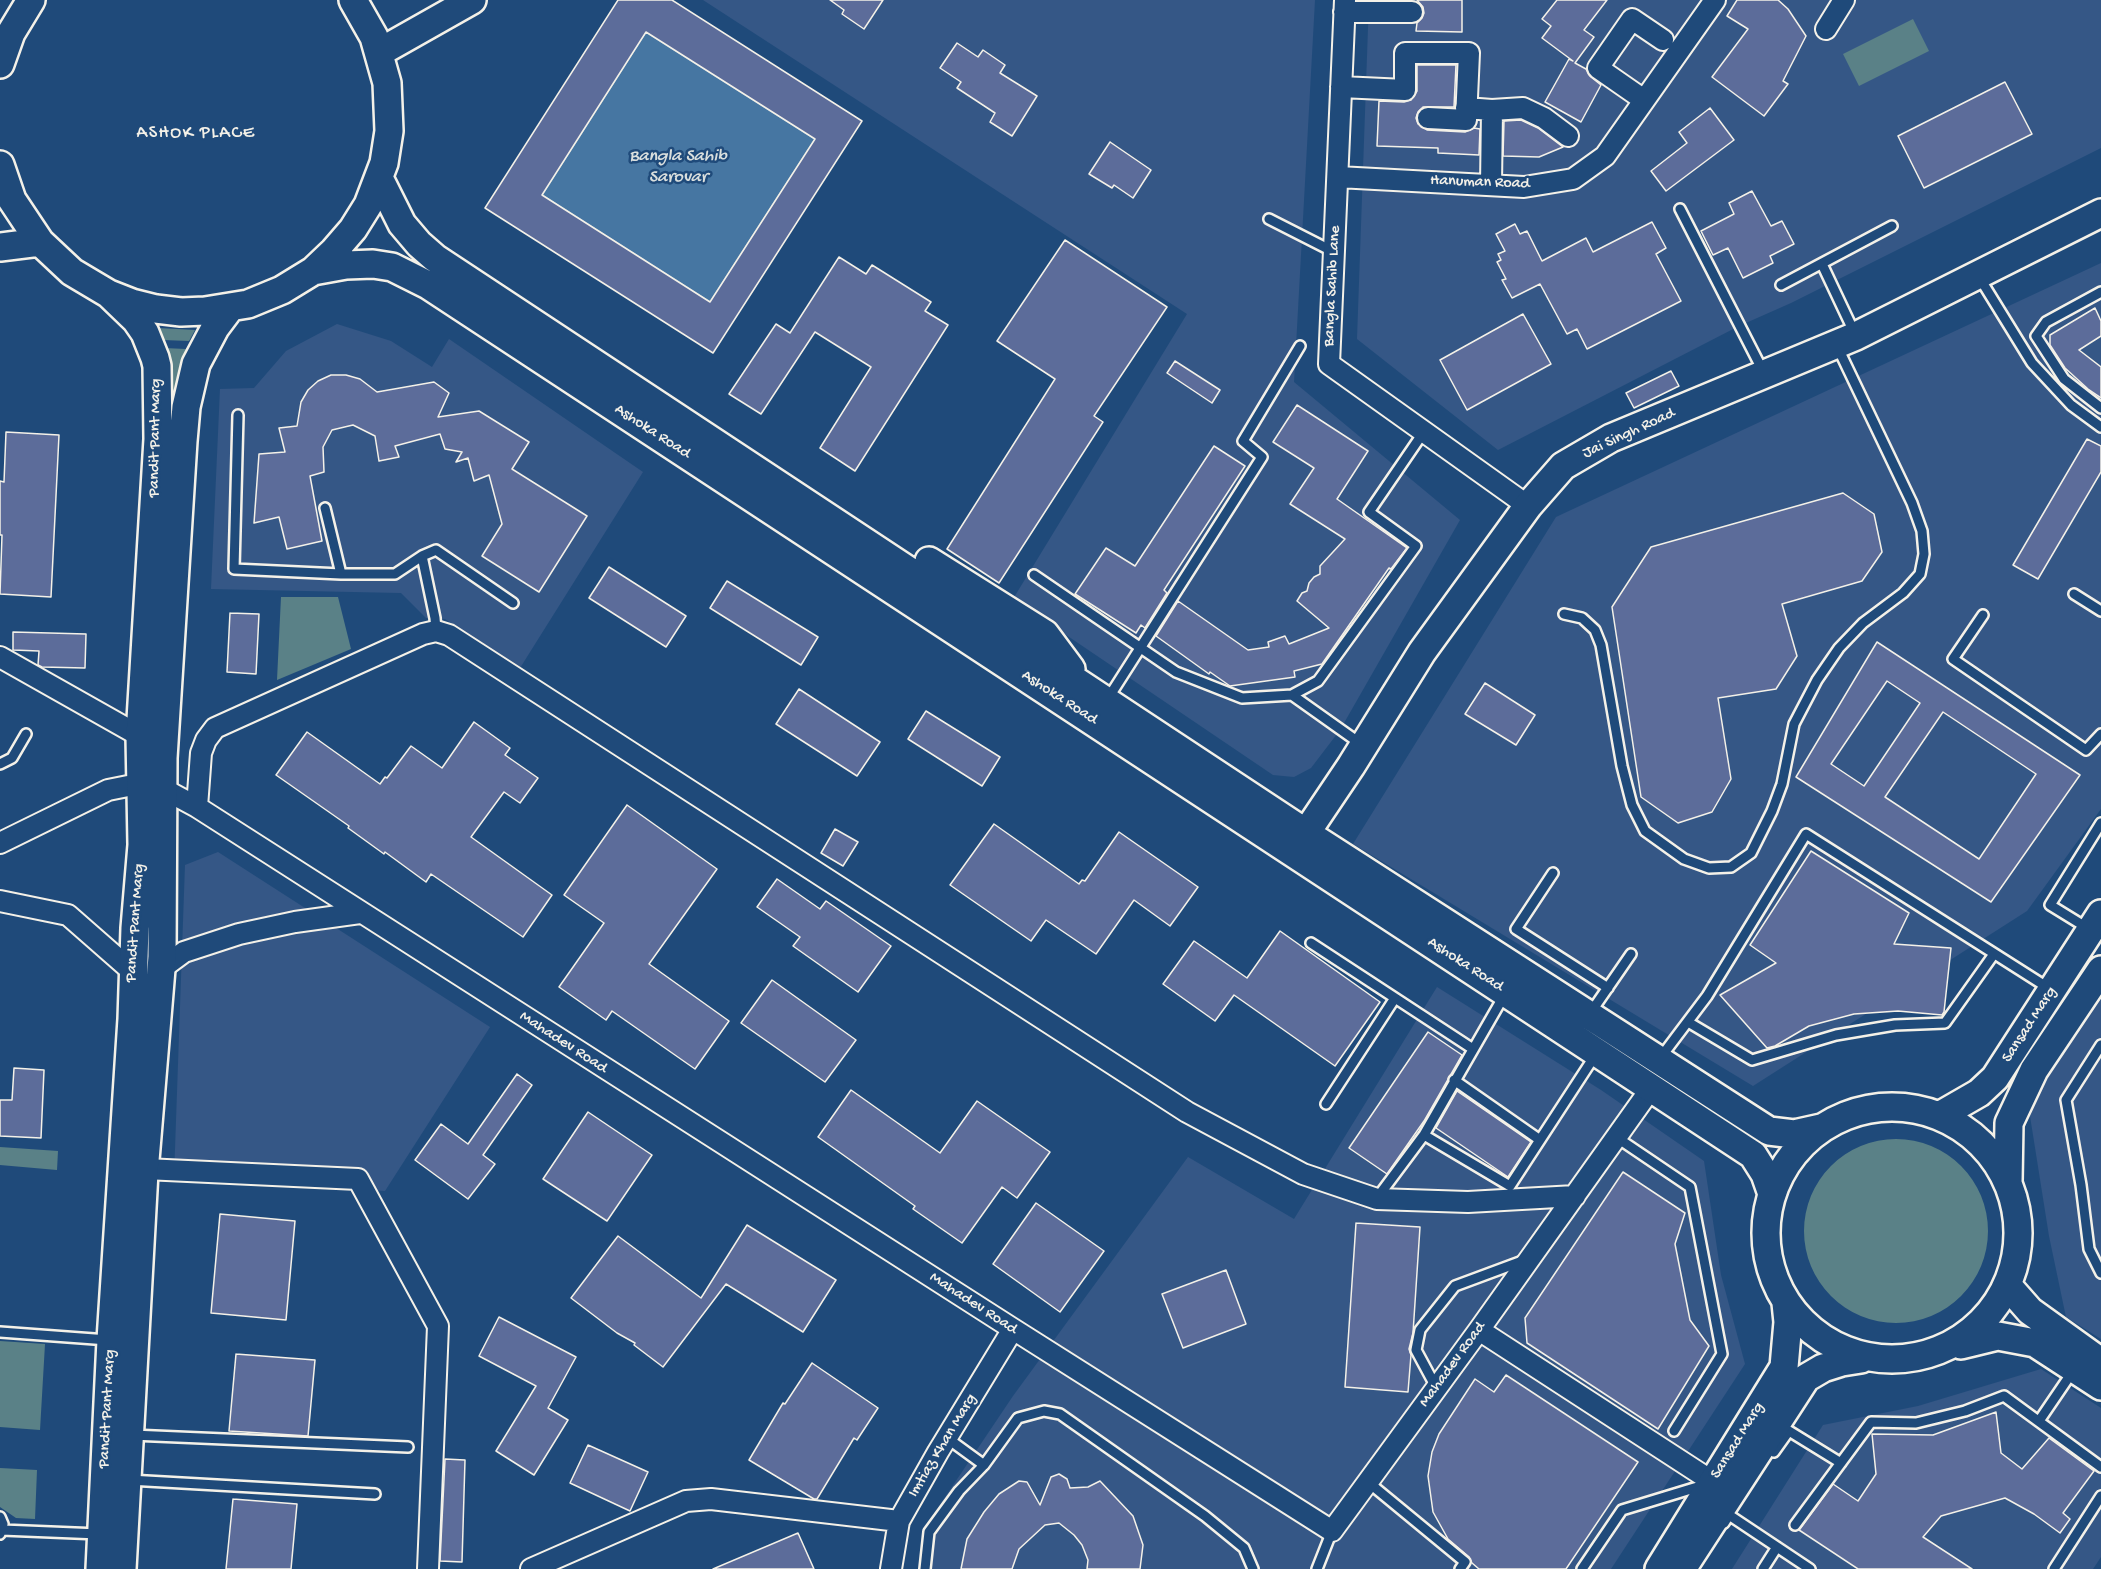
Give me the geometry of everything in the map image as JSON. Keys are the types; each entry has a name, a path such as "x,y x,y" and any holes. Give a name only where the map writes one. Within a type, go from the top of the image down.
{"main road":[{"path":"0,64 11,33 31,0"},
{"path":"0,165 12,200 40,242 72,272 109,294 132,303 172,311 205,311 230,308 273,294 313,271 334,251 353,229 368,205 379,178 387,147 390,115 387,83 380,52 367,23 353,0"},
{"path":"380,52 472,0"},
{"name":"Ashoka Road","path":"379,178 402,224 435,258 878,549 922,557 1045,634 1082,683 1306,833 1769,1131 1794,1134 1821,1128"},
{"name":"Jai Singh Road","path":"1306,833 1422,652 1528,506 1563,466 1611,438 1846,340 2101,213"},
{"path":"0,247 40,242"},
{"name":"Ashoka Road","path":"313,271 346,265 373,264 392,267 428,285 1753,1155 1765,1174 1772,1194"},
{"name":"Pandit Pant Marg","path":"100,1569 111,1340 142,845 152,788 163,758 171,440 157,366 145,333 136,320 109,294"},
{"name":"Pandit Pant Marg","path":"122,1569 145,1169 161,969 152,788 140,736 171,440 186,407 196,364 214,328 230,308"},
{"name":"Sansad Marg","path":"2008,1182 2009,1123 2034,1070 2092,966 2096,922"},
{"name":"Sansad Marg","path":"1939,1116 1979,1093 1995,1078 2052,991 2092,966"},
{"path":"1861,1359 1811,1330 1786,1303 1775,1283 1768,1255 1767,1216 1780,1173 1798,1148 1821,1128 1849,1114 1879,1107 1909,1108 1939,1116 1961,1127 1980,1142 1996,1161 2008,1182 2018,1216 2018,1252 2008,1286 1995,1308 1965,1337 1935,1352"},
{"path":"2008,1286 2030,1311 2101,1362"},
{"name":"Sansad Marg","path":"1659,1569 1784,1367 1788,1322 1786,1303"},
{"path":"1935,1352 1998,1335 2035,1343 2101,1386"},
{"name":"Sansad Marg","path":"1682,1569 1806,1378 1832,1365 1861,1359 1907,1359 1935,1352"}],"street":[{"name":"Hanuman Road","path":"1338,177 1524,187 1573,179 1605,156 1715,0"},
{"path":"1827,29 1844,0"},
{"path":"1345,6 1412,12"},
{"name":"Bangla Sahib Lane","path":"1345,6 1329,364 1528,506"},
{"path":"1644,100 1598,68 1632,19 1663,40"},
{"path":"1341,87 1405,90 1405,53 1469,53 1466,120 1428,118"},
{"path":"1466,108 1492,110 1523,108 1544,118 1568,136"},
{"path":"1491,185 1492,110"},
{"path":"197,807 201,753 206,740 215,728 423,634 436,631 449,635 1187,1112 1303,1174 1377,1199 1468,1202 1575,1196"},
{"path":"0,657 140,736"},
{"path":"0,843 108,790 128,786 152,788"},
{"name":"Mahadev Road","path":"152,788 171,793 197,807 1332,1531 1437,1389 1652,1087"},
{"path":"0,901 68,915 134,972"},
{"path":"161,969 184,952 239,934 295,922 360,913"},
{"path":"145,1169 358,1179 438,1326 428,1569"},
{"name":"Imtiaz Khan Marg","path":"891,1569 899,1521 946,1438 1013,1329"},
{"path":"1479,1330 1713,1482"},
{"path":"531,1569 686,1501 711,1499 899,1521"}],"lane":[{"path":"1680,209 1765,375"},
{"path":"1269,219 1334,252"},
{"path":"1781,285 1892,226"},
{"path":"1564,614 1582,618 1595,630 1601,645 1622,766 1632,806 1645,831 1684,860 1709,868 1731,867 1751,853 1772,811 1782,784 1794,724 1817,680 1839,648 1863,623 1903,593 1920,574 1924,554 1922,531 1846,340 1822,264"},
{"path":"1979,275 2032,363 2071,405 2101,427"},
{"path":"2101,292 2046,322 2036,336 2064,379 2101,408"},
{"path":"1107,700 1262,457 1243,441 1300,346"},
{"path":"238,415 234,568 341,574 395,574 422,556 436,550 513,603"},
{"path":"1034,574 1176,672 1242,698 1292,696 1318,681 1416,546 1369,512 1423,433"},
{"path":"325,508 341,574"},
{"path":"422,556 436,631"},
{"path":"2074,594 2101,611"},
{"path":"1983,615 1953,659 2086,750 2101,734"},
{"path":"1292,696 1363,746"},
{"path":"0,764 12,758 26,734"},
{"path":"2096,922 2050,905 2101,823"},
{"path":"1660,1060 1707,996 1806,834 2052,991"},
{"path":"1553,873 1516,929 1608,988"},
{"path":"1311,943 1473,1049"},
{"path":"1590,1014 1631,954"},
{"path":"1688,1022 1752,1060 1836,1035 1895,1025 1945,1023 1994,954"},
{"path":"1377,1199 1424,1135 1506,992"},
{"path":"1326,1104 1395,998"},
{"path":"2101,1045 2066,1100 2081,1185 2089,1249 2101,1273"},
{"path":"1424,1135 1510,1186 1597,1052"},
{"path":"1454,1080 1540,1140"},
{"path":"1616,1137 1690,1187 1722,1354 1674,1431"},
{"path":"1437,1389 1416,1350 1420,1330 1455,1286 1530,1258"},
{"path":"0,1332 111,1340"},
{"path":"2039,1421 2074,1368"},
{"path":"1795,1525 1871,1422 1916,1423 1965,1411 2004,1396 2101,1467"},
{"path":"925,1569 929,1532 959,1491 984,1465 1018,1418 1044,1411 1060,1414 1205,1516 1244,1548 1253,1569"},
{"path":"1769,1459 1789,1431 1841,1463"},
{"path":"129,1434 408,1447"},
{"path":"946,1438 984,1465"},
{"path":"127,1480 375,1494"},
{"path":"1368,1482 1465,1562 1460,1569"},
{"path":"1582,1569 1622,1510 1713,1482"},
{"path":"2054,1569 2101,1496"},
{"path":"1718,1533 1736,1506"},
{"path":"1729,1515 1810,1569"},
{"path":"0,1517 1,1532 101,1534"},
{"path":"1317,1569 1332,1531"},
{"path":"1763,1569 1777,1548"}],"shaded area":[{"path":"703,0 1315,0 1294,382 1460,520 1340,730 1311,768 1294,777 1273,775 1013,599 1187,314"},
{"path":"1369,0 2101,0 2101,148 1791,303 1739,326 1498,450 1357,339"},
{"path":"2101,263 2101,809 2027,911 1753,1086 1353,844 1556,517"},
{"path":"337,324 391,341 432,367 449,339 643,472 520,668 445,619 426,618 401,593 211,589 220,389 254,388 286,351"},
{"path":"218,852 490,1027 385,1191 174,1178 185,865"},
{"path":"2101,968 2101,1339 2066,1317 2049,1236 2030,1116 2034,1072"},
{"path":"1437,987 1601,1090 1704,1161 1721,1275 1745,1364 1611,1569 925,1569 931,1518 1013,1396 1188,1157 1294,1219"},
{"path":"2041,1369 2101,1408 2101,1557 2093,1569 1732,1569 1823,1425 1918,1406"}],"green space":[{"path":"1913,19 1929,51 1859,86 1843,54"},
{"path":"158,328 195,330 189,341 163,340"},
{"path":"164,348 186,349 179,368 176,436 168,436 171,368"},
{"path":"281,597 338,597 351,649 277,680"},
{"path":"1896,1139 1931,1146 1961,1166 1981,1196 1988,1231 1981,1266 1961,1296 1931,1316 1896,1323 1861,1316 1831,1296 1811,1266 1804,1231 1811,1196 1831,1166 1861,1146"},
{"path":"0,1147 58,1151 57,1170 0,1165"},
{"path":"0,1341 45,1344 40,1430 0,1427"},
{"path":"0,1468 37,1470 35,1519 16,1518 0,1507"}],"water":[{"name":"Bangla Sahib Sarovar","path":"646,32 815,139 710,302 542,195"}],"building":[{"path":"618,0 672,0 862,121 713,353 485,208","holes":["646,32 815,139 710,302 542,195"]},
{"path":"830,0 883,0 864,29 842,14 844,10"},
{"path":"1417,0 1462,0 1462,32 1416,31 1417,23 1424,13 1423,7"},
{"path":"1557,0 1607,0 1584,30 1594,37 1575,63 1586,69 1591,77 1601,85 1581,122 1545,102 1569,59 1573,61 1542,38 1551,26 1542,19"},
{"path":"1737,0 1778,0 1788,9 1806,36 1783,81 1788,84 1764,116 1712,77 1748,29 1727,16"},
{"path":"957,43 978,57 983,50 1005,65 1000,73 1037,96 1012,136 990,122 995,113 957,88 961,82 940,68"},
{"path":"1417,65 1456,65 1454,107 1423,107 1416,118 1418,124 1427,130 1465,132 1474,128 1480,129 1479,155 1438,153 1438,148 1377,146 1379,101 1411,100 1417,91"},
{"path":"2005,82 2032,134 1924,188 1898,136"},
{"path":"1710,108 1734,140 1666,191 1651,171 1687,143 1679,132"},
{"path":"1521,120 1538,128 1563,147 1539,157 1503,156 1504,121"},
{"path":"1110,142 1151,170 1133,198 1114,185 1112,188 1089,174"},
{"path":"1752,191 1771,226 1782,221 1794,244 1770,256 1773,263 1743,278 1728,248 1713,255 1701,231 1734,214 1729,203"},
{"path":"1652,222 1666,248 1656,254 1681,301 1587,349 1577,329 1567,334 1540,284 1512,298 1502,280 1506,279 1497,262 1501,260 1498,254 1505,251 1496,234 1515,224 1520,234 1527,231 1542,261 1586,238 1593,252"},
{"path":"1065,240 1167,307 1094,416 1103,422 999,583 947,549 1055,379 997,341"},
{"path":"839,257 866,274 872,265 931,302 925,311 948,325 855,471 820,448 871,367 815,332 761,414 729,394 776,324 790,333"},
{"path":"2095,308 2101,321 2101,336 2079,350 2101,367 2101,398 2065,368 2050,345 2050,335"},
{"path":"1523,314 1551,364 1467,410 1440,360"},
{"path":"1175,361 1220,390 1212,403 1167,373"},
{"path":"1671,371 1679,386 1634,408 1626,393"},
{"path":"331,375 346,375 360,379 377,392 434,382 449,393 438,417 479,411 529,442 512,469 587,516 539,592 482,556 502,524 489,475 474,481 468,458 456,462 462,452 445,449 440,434 395,446 399,457 379,461 375,436 353,425 332,430 323,447 324,472 310,476 322,541 287,549 279,517 254,523 259,454 285,452 279,428 297,426 301,402 308,390 318,381"},
{"path":"1297,405 1368,451 1337,499 1407,548 1391,569 1389,568 1322,664 1294,671 1295,677 1230,686 1210,672 1209,674 1156,636 1178,601 1248,650 1269,647 1268,642 1285,636 1289,644 1329,628 1297,601 1302,593 1307,591 1314,577 1320,574 1320,566 1345,539 1290,504 1314,468 1273,442"},
{"path":"6,432 59,435 51,597 0,594 2,535 0,535 0,481 4,482"},
{"path":"2087,439 2101,446 2101,472 2038,579 2013,565"},
{"path":"1214,446 1245,466 1164,590 1167,593 1145,628 1141,625 1136,633 1075,594 1106,548 1135,566"},
{"path":"1843,493 1874,514 1882,552 1862,581 1782,604 1797,656 1776,689 1718,698 1731,779 1712,812 1678,823 1641,797 1612,607 1651,547"},
{"path":"609,567 686,616 666,647 589,598"},
{"path":"727,581 818,637 801,665 710,608"},
{"path":"230,613 259,614 256,674 227,672"},
{"path":"13,632 86,634 85,668 38,665 39,651 13,650"},
{"path":"1877,642 2080,775 1991,902 1796,777","holes":["1887,681 1920,703 1864,786 1831,764","1943,712 2036,774 1979,859 1885,797"]},
{"path":"1485,683 1535,715 1516,745 1465,714"},
{"path":"799,689 880,742 857,776 776,724"},
{"path":"926,711 1000,757 982,786 908,739"},
{"path":"474,722 510,748 505,755 538,778 520,803 504,792 471,837 552,895 523,937 431,874 426,882 276,775 307,732 380,784 411,746 442,768"},
{"path":"627,805 717,869 649,964 729,1021 695,1069 612,1011 606,1020 559,987 604,923 564,895"},
{"path":"994,824 1079,884 1082,880 1085,881 1119,832 1198,887 1170,926 1134,900 1096,954 1046,920 1031,941 950,885"},
{"path":"835,829 858,842 843,866 821,853"},
{"path":"1811,851 1909,913 1894,944 1951,948 1942,1015 1898,1011 1854,1014 1809,1026 1775,1046 1767,1048 1720,995 1776,963 1750,945"},
{"path":"777,879 820,909 826,901 891,946 858,992 793,946 800,937 757,907"},
{"path":"1280,931 1380,1002 1335,1066 1234,995 1215,1021 1163,984 1194,941 1247,978"},
{"path":"772,980 856,1040 825,1082 741,1023"},
{"path":"1428,1032 1462,1055 1424,1121 1387,1174 1349,1148"},
{"path":"14,1068 44,1070 41,1138 0,1136 0,1100 12,1100"},
{"path":"517,1074 532,1085 483,1155 495,1164 468,1199 415,1160 441,1124 468,1144"},
{"path":"851,1090 940,1153 977,1101 1050,1152 1017,1198 1002,1187 962,1243 913,1209 915,1206 818,1137"},
{"path":"1457,1091 1531,1142 1508,1177 1436,1128"},
{"path":"588,1112 652,1155 607,1221 543,1179"},
{"path":"1623,1172 1685,1213 1675,1244 1690,1320 1709,1346 1658,1429 1527,1343 1525,1318"},
{"path":"1036,1203 1104,1251 1060,1312 993,1264"},
{"path":"220,1214 295,1221 286,1320 211,1313"},
{"path":"1356,1223 1420,1227 1413,1333 1409,1349 1411,1355 1408,1392 1345,1387"},
{"path":"747,1225 836,1280 803,1332 726,1284 663,1367 634,1345 635,1343 617,1333 571,1298 618,1236 701,1298"},
{"path":"1226,1270 1246,1324 1183,1348 1162,1294"},
{"path":"499,1317 576,1357 548,1408 568,1420 534,1475 496,1451 536,1386 479,1356"},
{"path":"236,1354 315,1360 308,1436 229,1431"},
{"path":"812,1363 878,1408 857,1440 854,1438 817,1499 749,1460 783,1403 785,1404"},
{"path":"1506,1375 1638,1462 1566,1569 1479,1569 1448,1539 1433,1512 1428,1476 1432,1452 1439,1434 1475,1379 1494,1392"},
{"path":"1996,1412 2001,1453 2022,1469 2049,1438 2094,1471 2063,1513 2070,1519 2060,1533 2034,1514 2005,1498 1941,1516 1923,1537 1972,1569 1858,1569 1799,1530 1833,1484 1858,1501 1876,1474 1872,1434 1933,1435"},
{"path":"588,1445 648,1472 630,1511 570,1483"},
{"path":"445,1459 465,1460 462,1562 440,1561"},
{"path":"1059,1474 1067,1479 1070,1488 1088,1487 1100,1481 1133,1516 1143,1545 1140,1569 1087,1569 1088,1560 1082,1545 1059,1523 1045,1525 1019,1549 1012,1569 961,1569 967,1539 999,1494 1019,1481 1027,1482 1040,1505 1051,1477"},
{"path":"233,1499 297,1504 291,1569 226,1569"},
{"path":"798,1533 814,1569 713,1569"}],"district":[{"name":"ASHOK PLACE","path":"196,134"}]}
